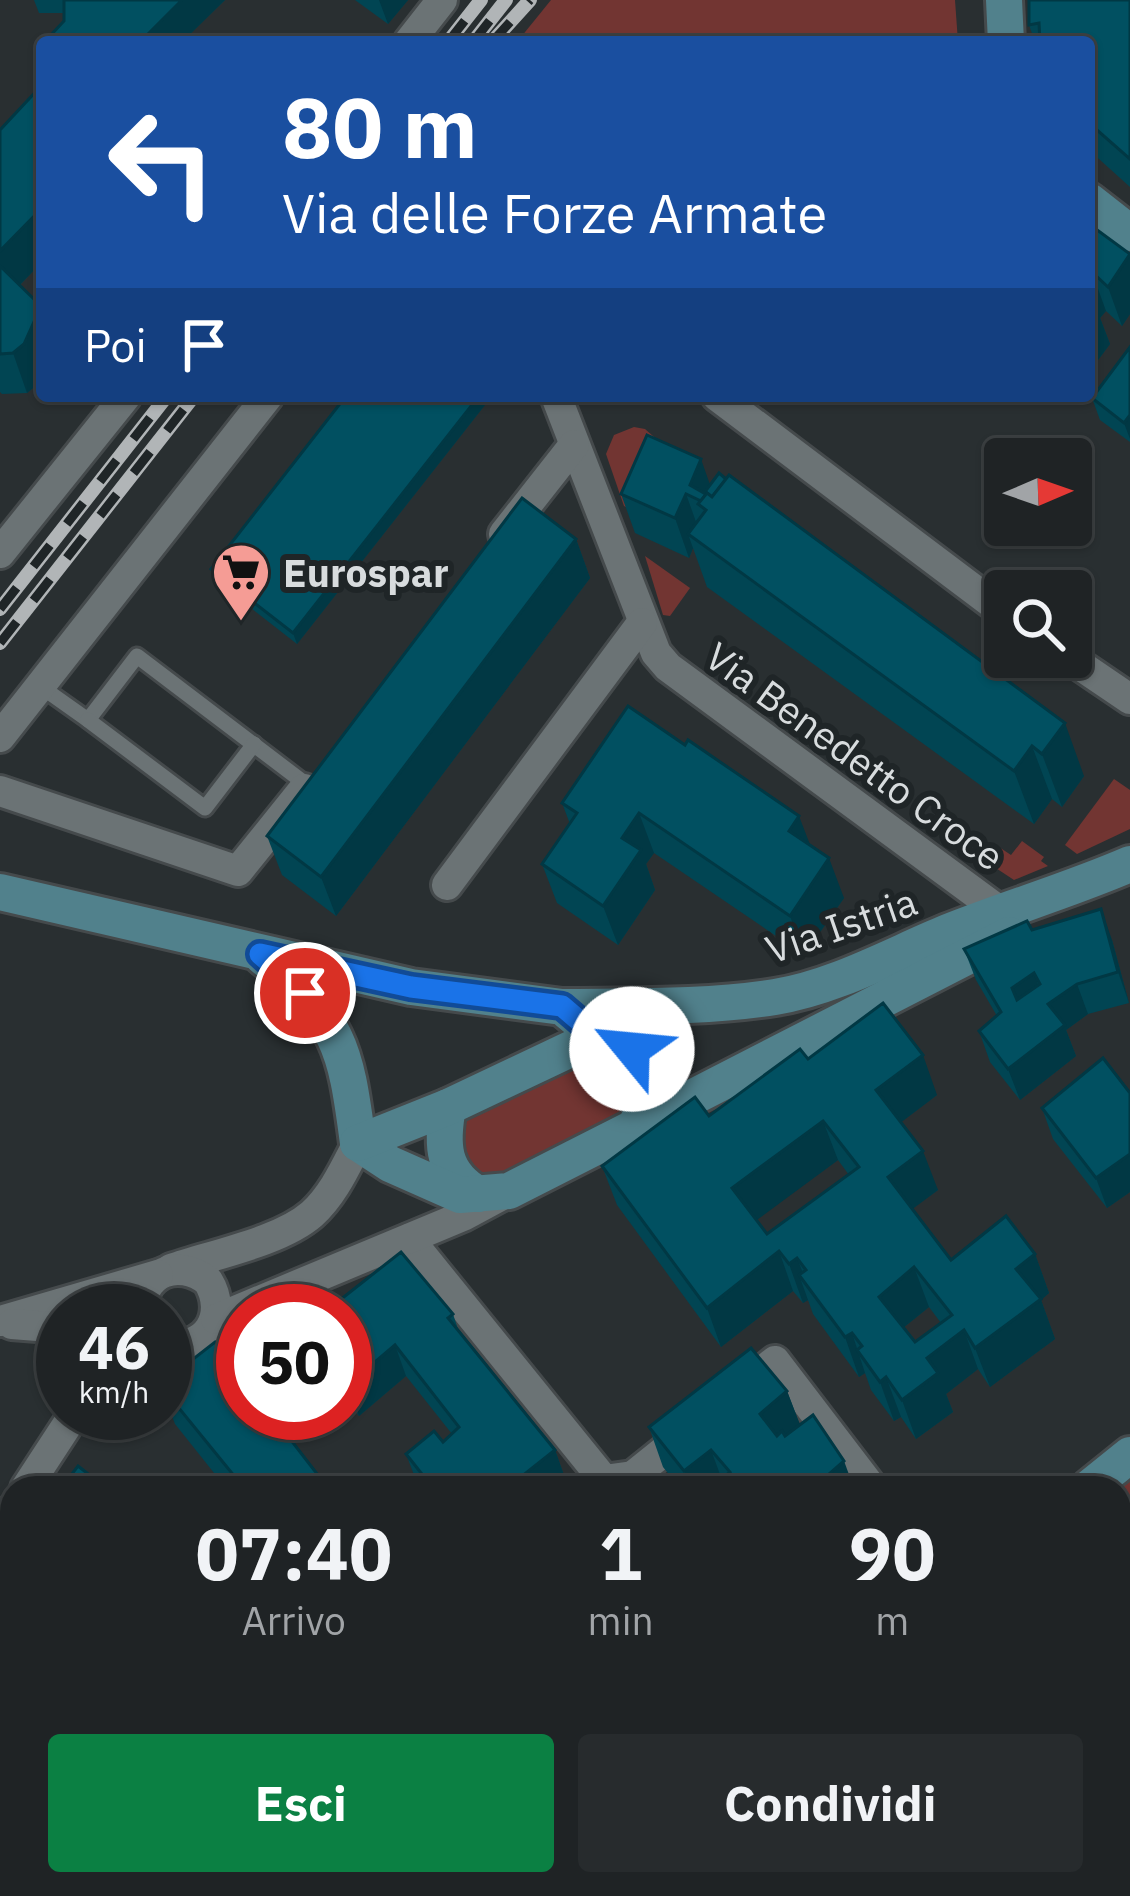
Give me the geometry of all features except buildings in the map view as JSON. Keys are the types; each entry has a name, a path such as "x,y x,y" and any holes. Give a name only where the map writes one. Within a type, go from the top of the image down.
{"main road":[{"path":"1004,0 1006,36"},
{"path":"1095,206 1130,233"},
{"name":"Via Istria","path":"0,892 411,987 562,1006 655,1005 776,997 850,975 1130,864"},
{"name":"Via Istria","path":"494,1192 635,1127 1004,938 1070,891"},
{"path":"260,954 305,993 334,1028 350,1083 358,1143"},
{"path":"358,1143 448,1107 655,1005"},
{"path":"562,1006 600,1035 632,1049 645,1072 647,1101 635,1127"},
{"path":"448,1107 443,1137 446,1163 462,1184 494,1192"},
{"path":"358,1143 460,1195 494,1192"},
{"path":"1104,1476 1130,1455"}],"street":[{"path":"414,36 442,0"},
{"path":"0,553 120,402"},
{"path":"0,737 263,402"},
{"name":"Via Benedetto Croce","path":"558,402 642,623 668,667 1001,912"},
{"path":"724,402 984,597"},
{"path":"490,552 574,445"},
{"path":"447,885 642,623"},
{"path":"1092,673 1130,699"},
{"path":"0,791 238,871 314,776"},
{"path":"169,1284 288,1230 312,1214 339,1182 358,1143"},
{"name":"Via Istria","path":"300,1284 409,1239 494,1192"},
{"path":"409,1239 601,1476"},
{"path":"171,1284 197,1273 208,1281 215,1293 216,1319"},
{"path":"0,1322 36,1315"},
{"name":"Via Istria","path":"192,1341 201,1339 216,1319"},
{"path":"0,1322 36,1325"},
{"path":"645,1476 775,1361 863,1476"},
{"path":"34,1476 57,1440"}],"lane":[{"path":"88,720 137,656 254,744 314,776"},
{"path":"40,686 205,808 254,744"}],"shaded area":[{"path":"551,0 955,0 958,36 522,36"},
{"path":"634,427 645,429 662,444 632,510 624,506 606,454 614,435"},
{"path":"645,556 690,588 670,616 663,615"},
{"path":"1114,779 1130,790 1130,829 1077,854 1065,845"},
{"path":"1022,841 1044,857 1041,861 1048,866 1014,880 973,853 980,845 989,851 996,845 1011,855"},
{"path":"585,1056 609,1062 624,1079 630,1096 619,1120 499,1178 471,1167 455,1140 467,1115"}],"railway":[{"path":"453,36 481,0"},
{"path":"478,36 506,0"},
{"path":"497,36 530,0"},
{"path":"0,609 162,402"},
{"path":"0,643 189,402"}],"place":[{"name":"Eurospar","path":"241,623"}],"route":[{"path":"305,993 260,954 411,987 562,1006 597,1036 632,1049"}]}
